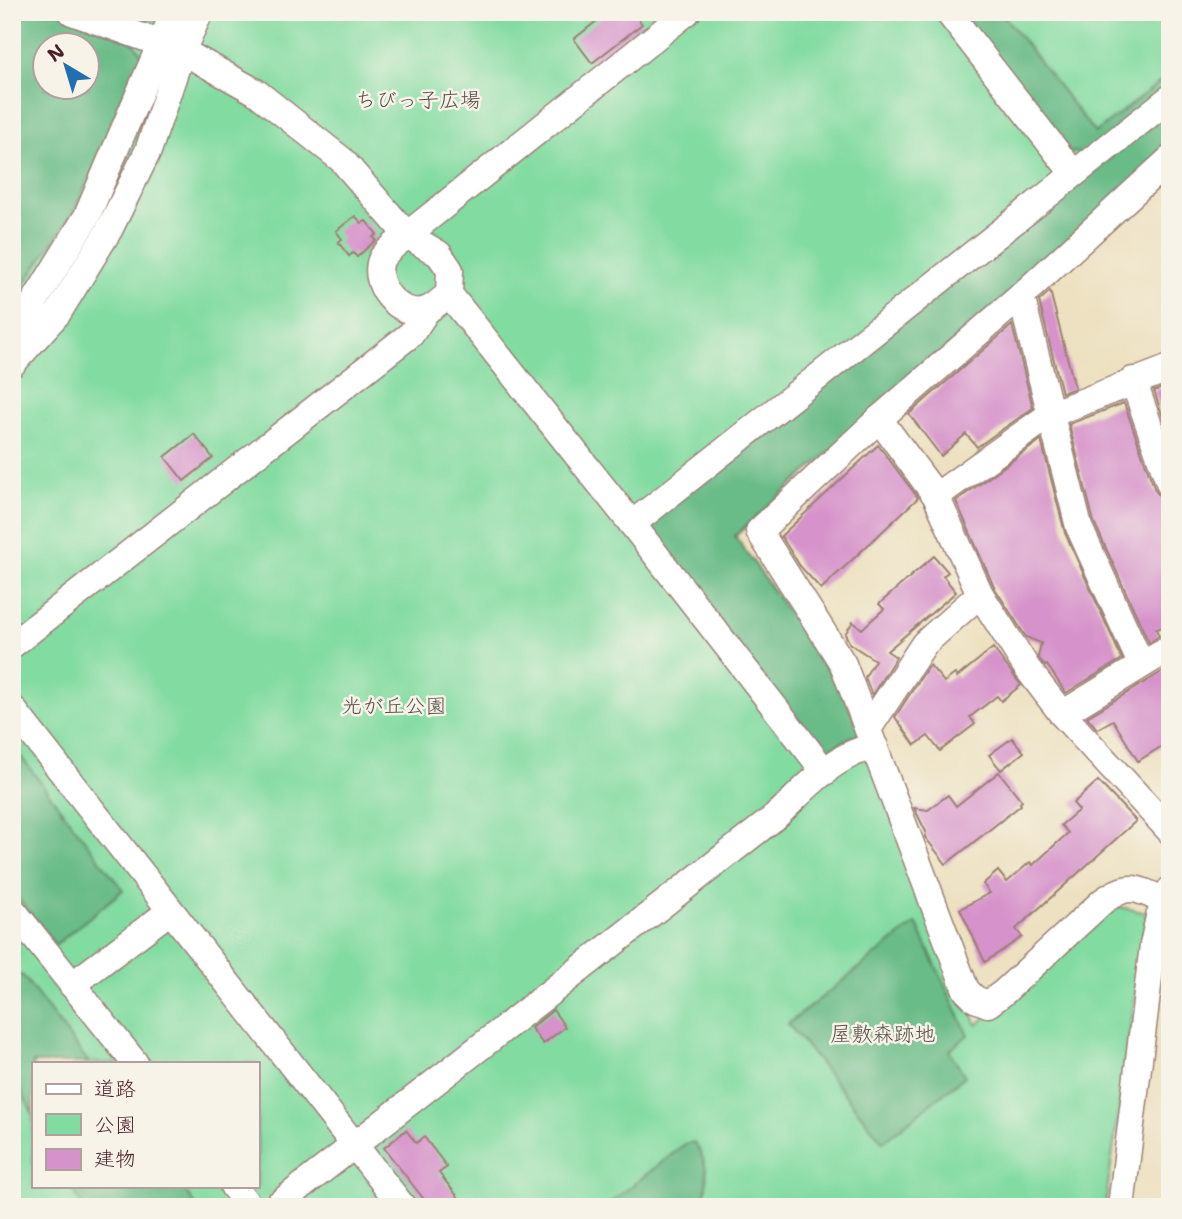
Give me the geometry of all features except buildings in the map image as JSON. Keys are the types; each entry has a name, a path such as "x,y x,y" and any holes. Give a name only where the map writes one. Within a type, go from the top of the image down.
{"street":[{"path":"72,12 171,46 256,92 342,160 407,235 439,254 450,270 449,294 632,523 825,772"},
{"path":"12,364 58,313 109,230 148,151 171,46 174,12"},
{"path":"12,328 31,307 88,216 171,46 200,12"},
{"path":"427,310 414,312 392,302 379,278 382,258 407,235 687,12"},
{"path":"948,12 1074,174"},
{"path":"632,523 1170,99"},
{"path":"1121,1207 1153,945 1167,895 1130,887 1117,890 1003,993 988,1004 975,999 966,990 842,664 759,531 879,419 1167,165"},
{"path":"12,645 411,334 427,310 449,294"},
{"path":"1021,296 1079,527 1141,664"},
{"path":"936,496 1051,414 1133,380 1170,368"},
{"path":"1133,380 1170,485"},
{"path":"879,419 936,496 980,594 1027,668 1062,714 1167,823"},
{"path":"275,1207 775,817 825,772 843,758 862,749 872,738 924,644 980,594"},
{"path":"1062,714 1170,648"},
{"path":"12,708 403,1207"},
{"path":"12,909 134,1062"},
{"path":"72,985 170,911"},
{"path":"235,1188 250,1207"}],"green space":[{"name":"光が丘公園","path":"12,12 1170,12 1170,149 735,536 841,688 977,1025 1112,905 1147,913 1105,1207 12,1207"},
{"path":"12,12 57,12 134,43 144,58 144,65 72,214 12,302"},
{"path":"101,12 167,12 164,18 149,29"},
{"path":"960,12 1001,12 1095,133 1170,74 1170,91 1089,155 1067,151"},
{"path":"1170,111 1170,149 735,536 841,688 860,732 823,753 650,534 650,518"},
{"path":"12,745 123,890 55,945 12,890"},
{"name":"屋敷森跡地","path":"916,923 968,1035 949,1051 965,1076 883,1142 788,1024"},
{"path":"12,973 23,976 88,1062 32,1062 32,1112 12,1075"},
{"path":"694,1142 703,1158 706,1173 703,1207 605,1207 685,1144"},
{"path":"72,1188 183,1188 197,1207 83,1207"}],"park label":[{"name":"ちびっ子広場","path":"418,100"}]}
